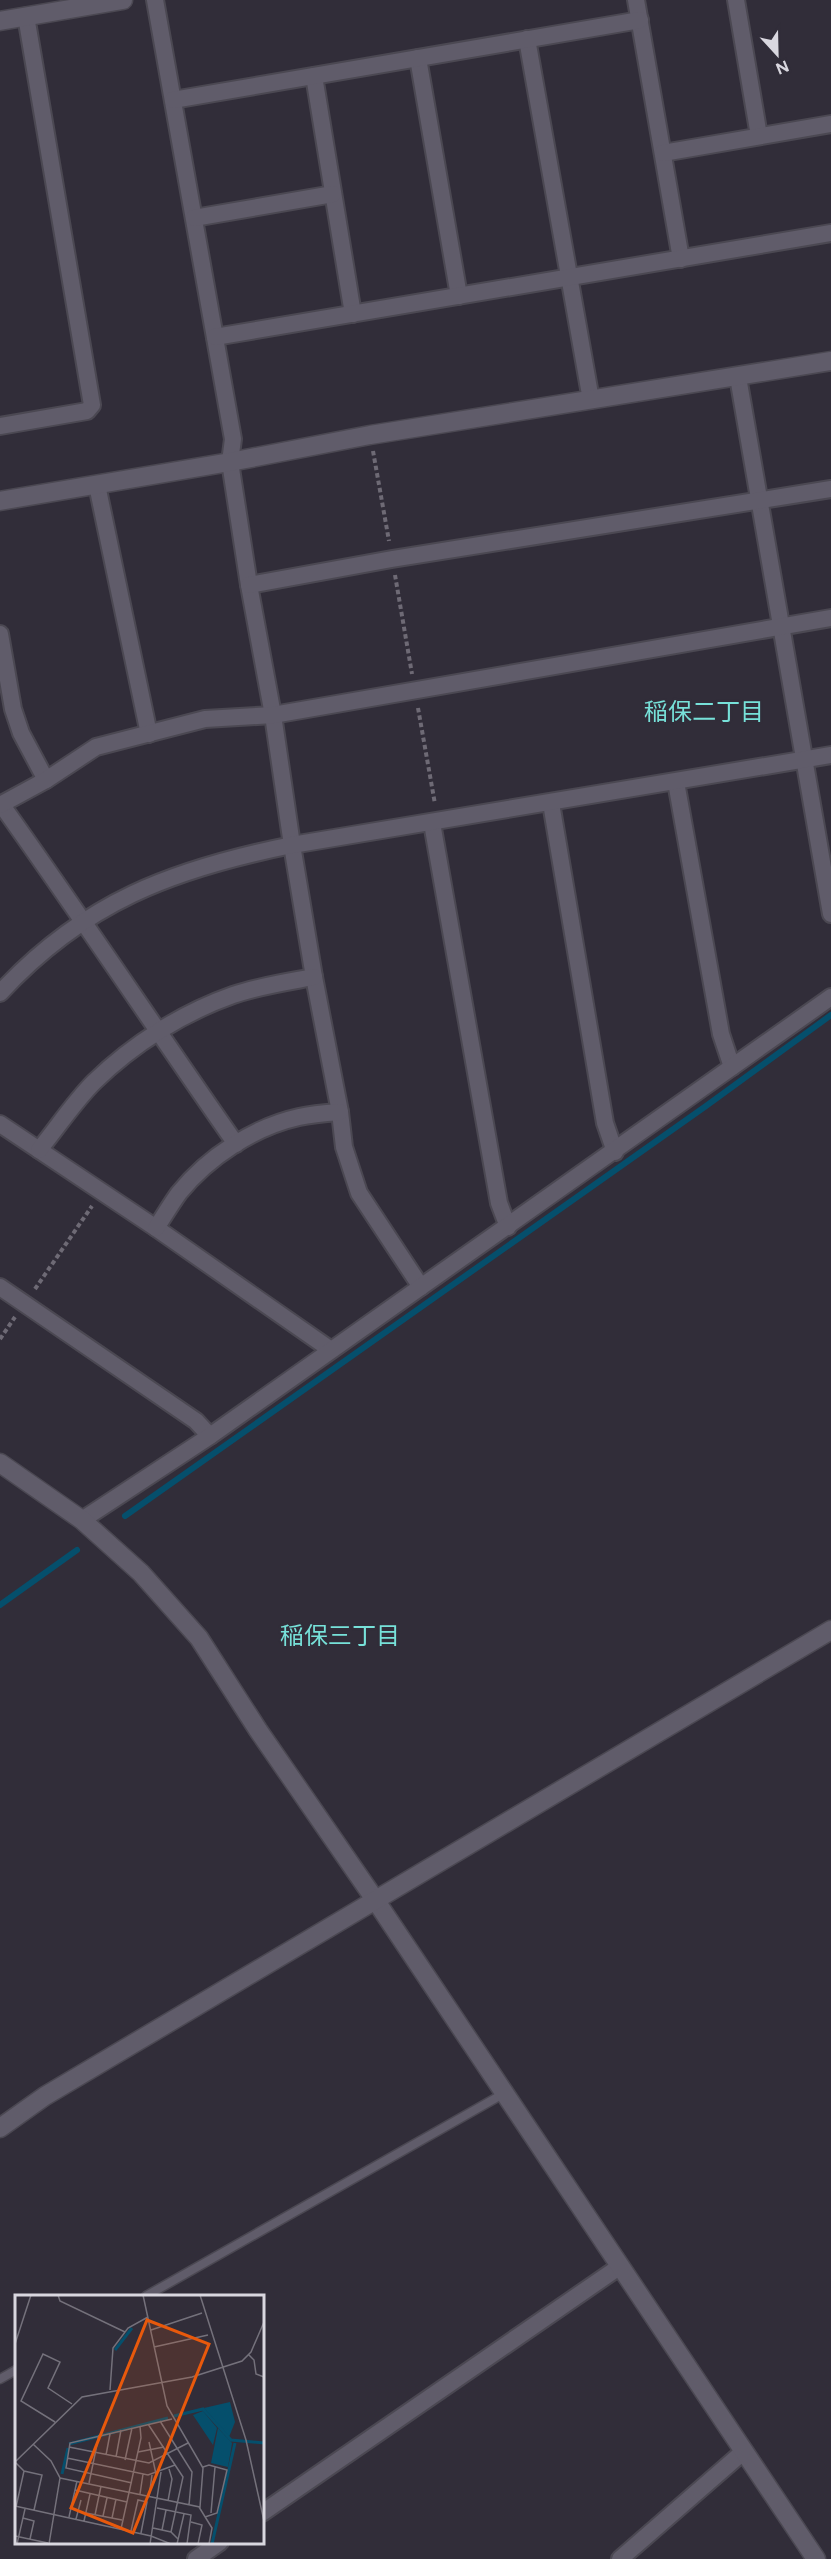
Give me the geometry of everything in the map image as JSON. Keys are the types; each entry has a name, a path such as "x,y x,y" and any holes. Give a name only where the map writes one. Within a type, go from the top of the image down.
{"street":[{"path":"0,21 123,0"},
{"path":"155,0 233,439 230,462 249,585 273,715 292,845 340,1112 344,1147 359,1192 421,1287"},
{"path":"636,0 681,259"},
{"path":"736,0 759,136"},
{"path":"0,426 87,411 92,405 26,16"},
{"path":"173,100 640,20"},
{"path":"527,39 591,400"},
{"path":"418,58 459,296"},
{"path":"314,76 353,314"},
{"path":"663,153 831,124"},
{"path":"194,218 333,194"},
{"path":"215,337 831,233"},
{"path":"0,501 230,462 370,435 831,361"},
{"path":"738,377 831,914"},
{"path":"97,485 149,734"},
{"path":"249,585 392,559 831,489"},
{"path":"236,1144 157,1032 84,920 0,805 46,780 96,747 205,719 273,715 831,618"},
{"path":"0,634 13,709 21,733 46,780"},
{"path":"0,993 43,952 84,920 137,890 186,871 239,856 292,845 831,755"},
{"path":"676,782 721,1034 732,1067"},
{"path":"551,803 605,1123 615,1152"},
{"path":"432,823 499,1203 508,1227"},
{"path":"39,1150 93,1083 157,1032 192,1011 235,994 314,977"},
{"path":"82,1520 210,1436 615,1152 831,997"},
{"path":"156,1228 180,1193 207,1166 236,1144 266,1128 298,1117 340,1112"},
{"path":"0,1124 156,1228 331,1350"},
{"path":"0,1287 196,1421 210,1436"},
{"path":"0,1462 82,1520 141,1573 199,1638 258,1730 376,1901 816,2559"},
{"path":"0,2128 45,2097 831,1630"},
{"path":"264,2512 620,2267"},
{"path":"620,2559 743,2452"},
{"path":"196,2559 217,2544"}],"lane":[{"path":"148,2295 503,2094"},
{"path":"0,2379 15,2371"}],"path":[{"path":"370,435 435,805 432,823"},
{"path":"0,1339 101,1193"}],"waterway":[{"path":"125,1516 706,1106 831,1015"},
{"path":"0,1605 77,1550"}],"district":[{"name":"稲保二丁目","path":"704,712"},
{"name":"稲保三丁目","path":"340,1636"}]}
